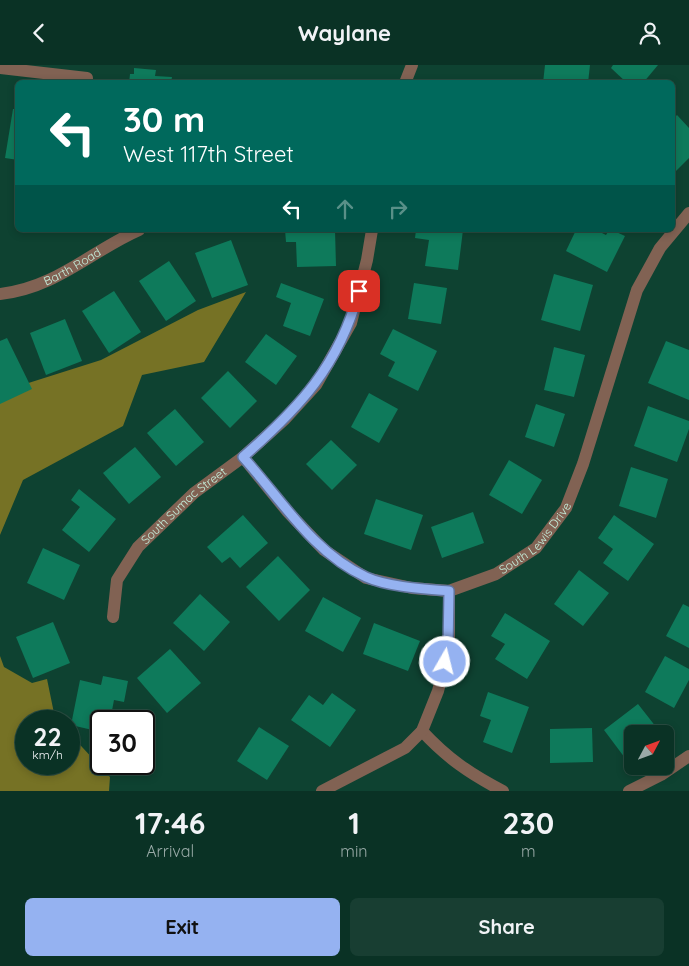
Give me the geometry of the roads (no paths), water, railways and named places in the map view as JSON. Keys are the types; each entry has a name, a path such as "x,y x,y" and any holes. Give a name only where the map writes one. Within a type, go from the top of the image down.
{"street":[{"path":"0,68 88,80 91,65"},
{"path":"406,80 412,65"},
{"name":"South Lewis Drive","path":"675,230 689,213"},
{"name":"South Sumac Street","path":"113,617 117,580 138,547 194,493 243,457 285,419 316,385 351,323 367,260 372,232"},
{"name":"South Lewis Drive","path":"449,591 496,574 536,548 566,508 583,465 636,290 660,248 673,232"},
{"name":"Barth Road","path":"0,294 16,292 70,271 119,234"},
{"path":"243,457 287,511 318,544 366,578 412,588 449,591 448,648 438,691 422,731 405,748 322,791"},
{"path":"422,731 443,754 475,777 503,791"},
{"path":"629,791 688,759"}]}
